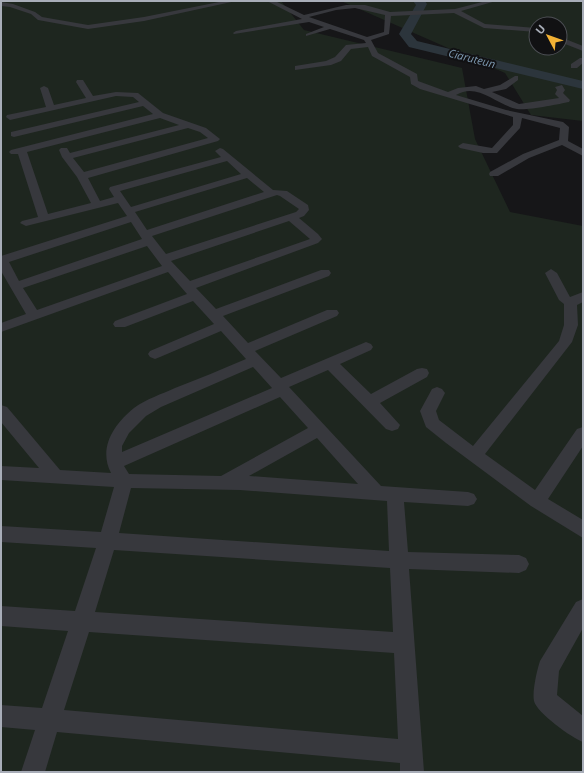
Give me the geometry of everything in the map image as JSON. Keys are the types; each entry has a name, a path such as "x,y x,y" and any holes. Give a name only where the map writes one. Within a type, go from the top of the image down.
{"street":[{"path":"207,1 215,5"},
{"path":"6,3 33,13 40,19 85,27 144,19 233,1"},
{"path":"270,1 306,18 368,42 375,54 414,76 414,82 417,84 518,115 560,124 565,127 563,142"},
{"path":"374,16 389,14 426,14 455,11 493,1"},
{"path":"433,4 444,12"},
{"path":"236,33 357,5 367,6 389,14"},
{"path":"455,11 484,26 528,29"},
{"path":"298,68 328,63 338,59 350,48 368,42 387,33 389,14"},
{"path":"144,19 153,24"},
{"path":"100,26 108,32"},
{"path":"308,35 330,27"},
{"path":"568,42 583,49"},
{"path":"574,66 583,60"},
{"path":"485,91 503,87 515,78"},
{"path":"80,82 91,99"},
{"path":"449,95 458,90 476,88 518,107 566,100 559,94 561,90 559,87"},
{"path":"44,88 51,108"},
{"path":"10,117 122,93 135,96 160,115 203,130 215,139 209,142 82,176"},
{"path":"14,134 145,103"},
{"path":"44,218 18,151 160,115"},
{"path":"463,146 483,150 494,150 517,126 518,115"},
{"path":"67,157 189,125"},
{"path":"60,140 67,157 82,176 97,205"},
{"path":"209,142 248,176 271,193"},
{"path":"494,174 526,156 563,142 583,153"},
{"path":"1,716 50,720 411,762 398,560 386,493 319,429 167,263 147,238 114,189 228,158"},
{"path":"34,316 4,266 3,262 5,259 127,209 248,176"},
{"path":"1,328 167,263 291,217 303,212 304,208 283,192 271,193 16,286"},
{"path":"26,223 97,205 127,209"},
{"path":"120,324 193,291 316,239 291,217"},
{"path":"214,315 325,273"},
{"path":"475,455 565,342 571,325 576,299 562,296 551,273"},
{"path":"33,772 80,622 108,540 124,481 114,463 114,446 123,429 140,412 156,403 332,313"},
{"path":"155,354 224,325"},
{"path":"114,463 366,347"},
{"path":"330,363 392,425"},
{"path":"369,402 422,373"},
{"path":"437,393 428,411 432,422 452,439 537,501 583,530"},
{"path":"1,411 56,477"},
{"path":"223,483 319,429"},
{"path":"537,501 583,433"},
{"path":"1,473 124,481 223,483 468,499"},
{"path":"1,534 398,560 519,564"},
{"path":"583,609 548,669 545,700 583,731"},
{"path":"1,616 404,643"}],"shaded area":[{"path":"1,1 281,1 304,30 462,68 475,139 510,212 583,226 583,772 1,772"},
{"path":"341,1 583,1 583,121 531,115 505,73"}],"waterway":[{"name":"Ciaruteun","path":"418,1 422,4 405,34 413,44 583,85"}]}
